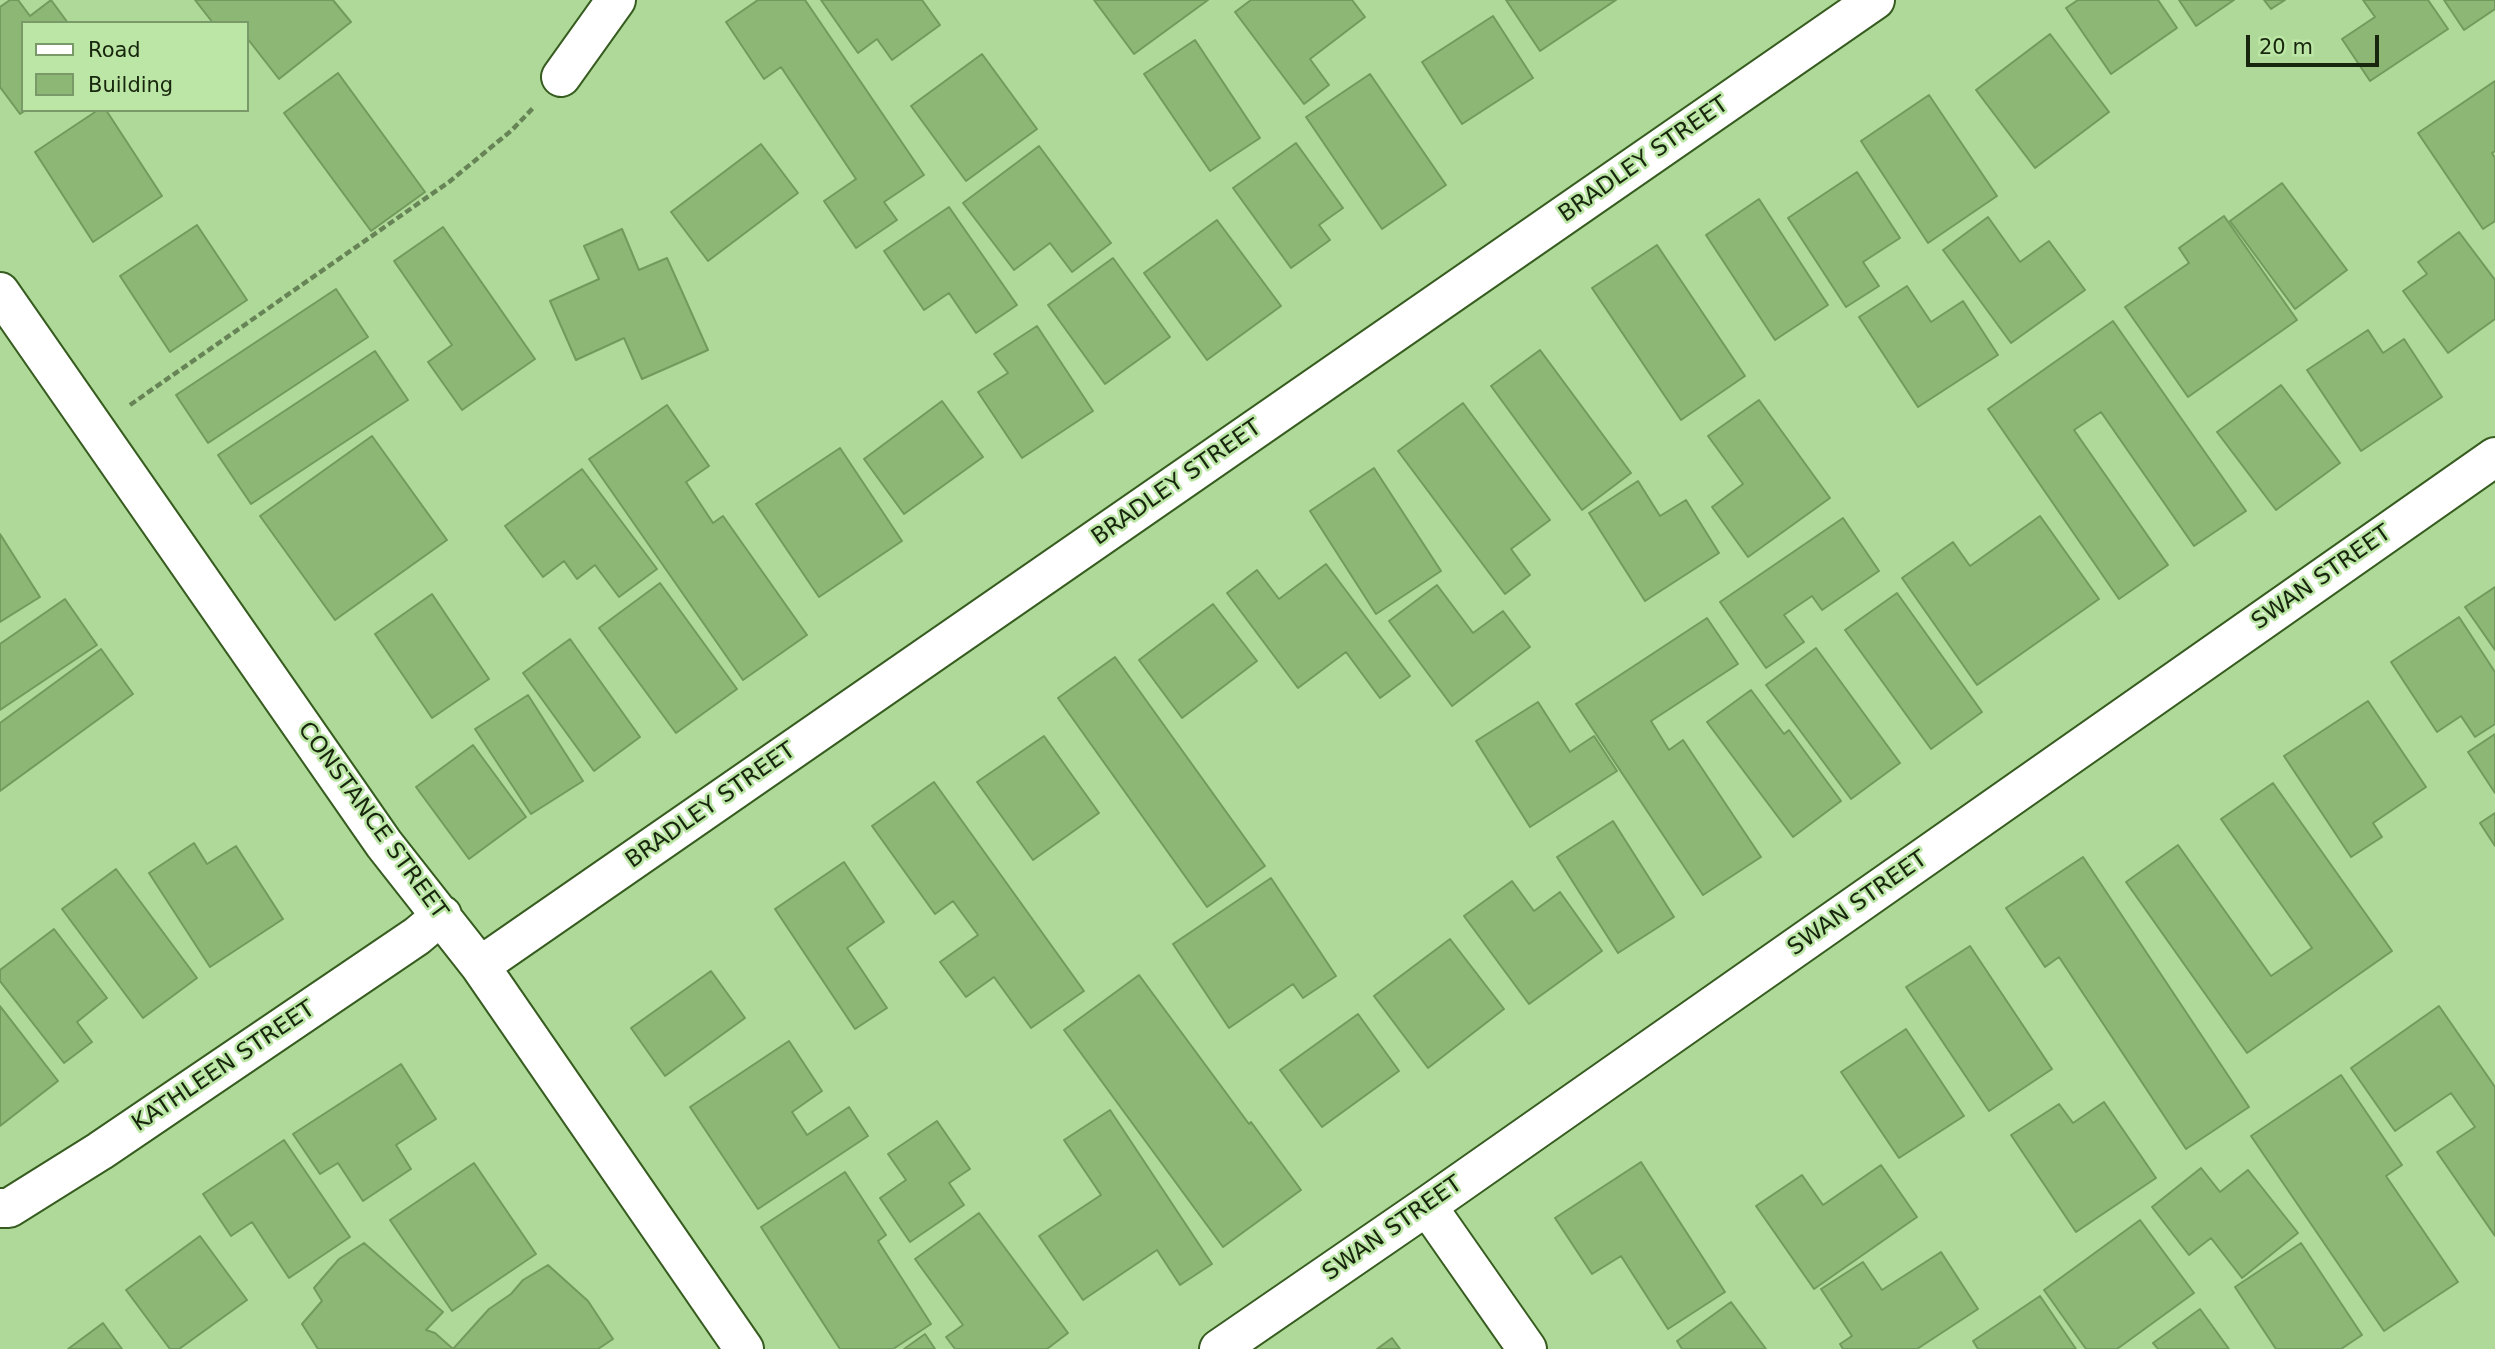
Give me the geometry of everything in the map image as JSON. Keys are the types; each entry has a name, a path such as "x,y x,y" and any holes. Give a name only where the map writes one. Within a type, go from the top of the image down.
{"street":[{"path":"561,78 616,0"},
{"name":"BRADLEY STREET","path":"480,966 1875,0"},
{"name":"CONSTANCE STREET","path":"0,292 384,844 480,966 744,1349"},
{"name":"SWAN STREET","path":"1219,1349 2495,457"},
{"name":"KATHLEEN STREET","path":"0,1208 9,1208 111,1143 417,936 442,915"},
{"path":"1427,1206 1527,1349"}],"path":[{"path":"95,429 449,182 512,130 561,78"}],"building":[{"path":"10,0 18,0 30,16 51,0 67,21 21,21 23,112 20,114 0,87 0,7"},
{"path":"195,0 333,0 351,22 279,79 248,39 248,21 211,21"},
{"path":"758,0 805,0 924,175 884,202 897,220 856,248 824,201 856,179 781,67 764,79 726,22"},
{"path":"821,0 922,0 940,25 892,60 877,39 858,53"},
{"path":"1094,0 1208,0 1134,54"},
{"path":"1251,0 1352,0 1365,17 1310,59 1329,85 1304,104 1235,12"},
{"path":"1506,0 1616,0 1540,51"},
{"path":"2078,0 2158,0 2177,28 2111,74 2066,8"},
{"path":"2179,0 2234,0 2196,26"},
{"path":"2264,0 2285,0 2271,9"},
{"path":"2363,0 2428,0 2448,29 2370,81 2342,39 2375,17"},
{"path":"2444,0 2495,0 2495,9 2464,30"},
{"path":"1493,16 1533,78 1462,124 1422,62"},
{"path":"2050,34 2109,112 2035,168 1976,90"},
{"path":"1195,40 1260,138 1210,171 1144,74"},
{"path":"982,54 1037,129 966,181 911,106"},
{"path":"338,73 425,192 371,231 284,113"},
{"path":"1370,74 1446,185 1382,229 1306,117"},
{"path":"2495,81 2495,151 2492,153 2495,158 2495,221 2483,229 2418,133"},
{"path":"1929,95 1997,196 1928,243 1861,141"},
{"path":"95,112 107,112 162,196 93,242 35,152"},
{"path":"1296,143 1343,208 1319,225 1330,240 1291,268 1233,188"},
{"path":"761,144 798,193 708,261 671,212"},
{"path":"1039,146 1111,243 1072,272 1050,243 1014,270 963,203"},
{"path":"1857,172 1900,238 1863,262 1879,286 1846,307 1788,218"},
{"path":"2282,183 2347,270 2295,309 2230,221"},
{"path":"1759,199 1828,305 1775,340 1706,235"},
{"path":"949,207 1017,305 976,333 949,293 924,310 884,251"},
{"path":"2224,216 2297,320 2188,397 2125,307 2189,263 2179,248"},
{"path":"1988,217 2020,262 2049,241 2085,290 2011,343 1943,250"},
{"path":"1217,220 1281,306 1207,360 1144,273"},
{"path":"197,225 247,300 170,352 120,276"},
{"path":"443,227 535,359 462,410 428,362 452,345 394,261"},
{"path":"622,229 639,270 667,258 708,350 642,379 624,338 576,360 550,301 599,279 584,246"},
{"path":"2459,232 2495,280 2495,319 2448,353 2403,291 2427,274 2418,262"},
{"path":"1657,245 1745,376 1681,420 1592,288"},
{"path":"1113,258 1170,337 1105,384 1048,305"},
{"path":"1907,286 1931,322 1963,301 1998,355 1918,407 1859,317"},
{"path":"336,289 368,337 208,443 176,395"},
{"path":"2113,321 2246,511 2194,546 2101,412 2074,430 2168,565 2119,599 1988,409"},
{"path":"1037,326 1093,411 1022,458 978,392 1008,373 994,354"},
{"path":"2368,330 2383,353 2404,339 2442,397 2361,451 2307,370"},
{"path":"1540,350 1631,473 1582,510 1491,386"},
{"path":"375,351 408,400 251,504 218,455"},
{"path":"2281,385 2340,463 2276,510 2217,432"},
{"path":"1759,400 1830,498 1748,557 1712,507 1743,484 1708,436"},
{"path":"942,401 983,457 904,514 864,459"},
{"path":"1463,403 1550,520 1511,549 1530,575 1505,594 1398,451"},
{"path":"667,405 709,466 686,482 713,523 723,516 807,635 743,680 589,459"},
{"path":"372,436 447,540 335,620 260,516"},
{"path":"840,448 902,541 819,597 756,504"},
{"path":"1374,468 1441,571 1376,614 1310,511"},
{"path":"582,469 657,569 619,597 595,565 577,579 564,561 543,577 505,526"},
{"path":"1638,481 1660,516 1686,500 1719,553 1645,601 1589,513"},
{"path":"2040,516 2099,599 1977,685 1902,578 1953,542 1970,566"},
{"path":"1843,518 1879,571 1822,610 1812,596 1784,615 1804,642 1766,668 1720,602"},
{"path":"0,534 40,597 0,622"},
{"path":"1326,564 1410,676 1380,698 1346,652 1298,688 1227,593 1257,570 1279,599"},
{"path":"660,583 737,689 676,733 599,628"},
{"path":"1437,585 1473,633 1503,611 1530,647 1452,706 1389,621"},
{"path":"2495,587 2495,650 2465,607"},
{"path":"1897,593 1982,712 1931,749 1845,630"},
{"path":"432,594 489,679 432,718 375,634"},
{"path":"65,599 97,645 0,710 0,644"},
{"path":"1213,604 1257,661 1182,718 1139,660"},
{"path":"2459,617 2495,672 2495,724 2475,737 2461,716 2437,732 2391,662"},
{"path":"1707,618 1738,664 1651,721 1669,750 1683,740 1761,857 1703,895 1576,704"},
{"path":"570,639 640,737 594,771 523,673"},
{"path":"1816,648 1900,763 1851,799 1766,685"},
{"path":"101,649 133,694 0,791 0,723"},
{"path":"1115,657 1265,866 1207,907 1058,698"},
{"path":"1751,690 1784,734 1789,730 1841,801 1793,837 1707,722"},
{"path":"528,695 583,781 531,814 475,729"},
{"path":"2368,701 2426,787 2373,823 2382,837 2351,857 2284,756"},
{"path":"1538,702 1570,752 1594,736 1617,771 1530,827 1476,741"},
{"path":"2495,734 2495,793 2468,752"},
{"path":"1044,736 1099,813 1033,860 977,782"},
{"path":"473,745 526,817 469,859 416,787"},
{"path":"934,782 1084,991 1031,1028 994,977 966,997 940,962 978,935 953,901 935,914 872,826"},
{"path":"2273,783 2392,951 2247,1053 2126,882 2178,845 2271,976 2312,948 2221,819"},
{"path":"2495,813 2495,846 2480,823"},
{"path":"1613,821 1674,917 1618,953 1557,857"},
{"path":"194,843 207,864 236,846 283,919 210,967 149,873"},
{"path":"2083,857 2249,1107 2186,1149 2059,957 2045,967 2006,908"},
{"path":"844,862 884,922 847,948 887,1008 855,1029 775,909"},
{"path":"116,869 197,978 143,1018 62,909"},
{"path":"1271,878 1336,976 1303,998 1293,984 1229,1028 1173,944"},
{"path":"1512,881 1534,911 1560,892 1602,951 1529,1004 1464,916"},
{"path":"54,929 107,998 77,1022 92,1042 64,1063 0,981 0,970"},
{"path":"1450,939 1504,1009 1428,1068 1374,996"},
{"path":"1970,946 2052,1069 1989,1111 1906,987"},
{"path":"711,971 745,1018 665,1076 631,1028"},
{"path":"1139,975 1301,1190 1223,1247 1064,1030"},
{"path":"0,1006 58,1081 0,1126"},
{"path":"2439,1006 2495,1087 2495,1236 2437,1152 2475,1127 2451,1093 2395,1131 2351,1068"},
{"path":"1358,1014 1399,1071 1322,1127 1280,1070"},
{"path":"1906,1029 1964,1116 1899,1158 1841,1072"},
{"path":"789,1041 822,1091 792,1112 807,1135 849,1107 868,1136 758,1209 690,1107"},
{"path":"401,1064 436,1119 396,1145 411,1169 363,1201 338,1163 320,1174 293,1134"},
{"path":"2341,1075 2402,1165 2386,1176 2458,1282 2384,1331 2251,1136"},
{"path":"2104,1102 2156,1178 2076,1232 2011,1135 2059,1104 2073,1123"},
{"path":"1110,1110 1212,1264 1180,1285 1157,1250 1083,1300 1039,1236 1101,1195 1064,1140"},
{"path":"937,1121 970,1169 949,1183 964,1205 910,1242 880,1198 906,1180 888,1154"},
{"path":"284,1140 350,1237 289,1278 252,1222 231,1236 203,1194"},
{"path":"1641,1162 1725,1292 1668,1329 1621,1256 1592,1274 1555,1218"},
{"path":"474,1163 536,1254 452,1311 390,1220"},
{"path":"1881,1165 1917,1217 1814,1289 1756,1206 1802,1175 1823,1205"},
{"path":"2201,1168 2220,1192 2248,1170 2298,1233 2242,1278 2211,1238 2189,1255 2152,1207"},
{"path":"845,1172 886,1235 878,1241 931,1324 893,1349 840,1349 761,1227"},
{"path":"979,1213 1068,1333 1047,1349 955,1349 946,1337 963,1325 915,1259"},
{"path":"2140,1220 2194,1293 2117,1349 2086,1349 2044,1290"},
{"path":"200,1236 247,1300 179,1349 170,1349 126,1290"},
{"path":"364,1243 443,1312 426,1330 435,1333 453,1349 318,1349 302,1324 322,1301 314,1288 339,1259"},
{"path":"2301,1243 2362,1335 2341,1349 2276,1349 2235,1287"},
{"path":"1941,1252 1978,1309 1917,1349 1843,1349 1840,1344 1852,1336 1821,1289 1863,1262 1882,1290"},
{"path":"548,1265 588,1301 613,1339 598,1349 453,1349 489,1309 511,1294 523,1280"},
{"path":"2040,1296 2076,1349 1978,1349 1973,1341"},
{"path":"1731,1302 1766,1349 1682,1349 1677,1341"},
{"path":"2200,1309 2229,1349 2158,1349 2153,1343"},
{"path":"103,1323 122,1349 68,1349"},
{"path":"925,1334 935,1349 904,1349"},
{"path":"1392,1338 1400,1349 1377,1349"}]}
